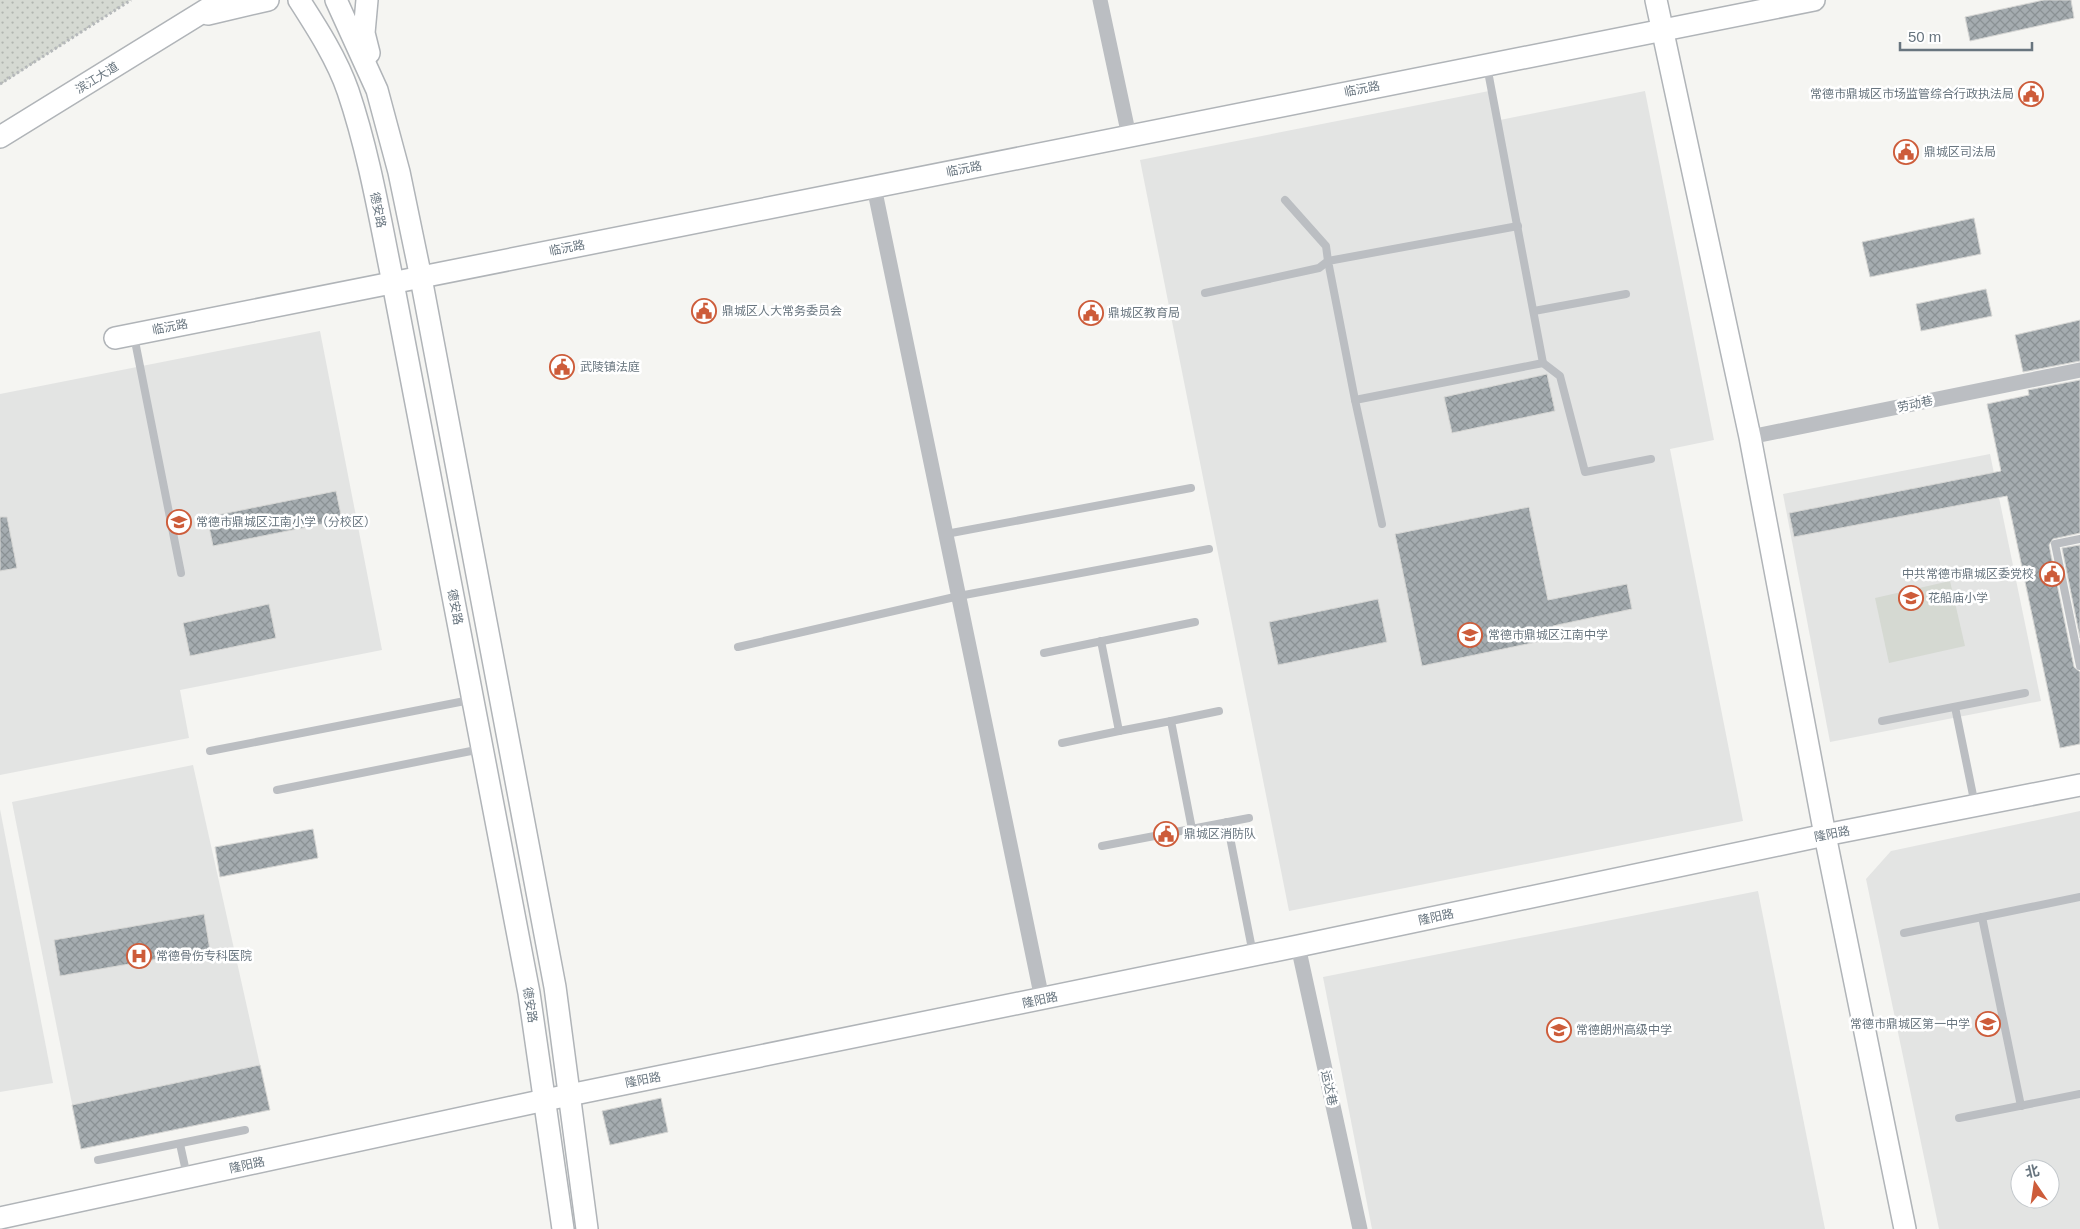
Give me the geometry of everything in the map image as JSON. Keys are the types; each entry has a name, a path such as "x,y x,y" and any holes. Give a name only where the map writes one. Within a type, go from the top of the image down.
{"street":[{"name":"滨江大道","path":"0,137 222,0"},
{"name":"滨江大道","path":"193,18 268,0"},
{"name":"德安路","path":"300,0 322,37 347,89 370,173 393,283 528,993 563,1229"},
{"path":"336,0 377,90"},
{"path":"367,0 364,33 399,172 421,278 555,987 587,1229"},
{"path":"1100,0 1129,136"},
{"path":"1656,0 1750,438 1825,835 1905,1229"},
{"name":"临沅路","path":"125,336 1814,0"},
{"path":"874,187 1042,999"},
{"name":"劳动巷","path":"1750,438 2080,370"},
{"name":"隆阳路","path":"0,1218 569,1095 1254,956 1825,835 1976,807 2080,785"},
{"name":"运达巷","path":"1298,946 1360,1229"}],"lane":[{"path":"1486,64 1543,362 1560,376 1585,472 1652,459"},
{"path":"1285,200 1326,246 1355,400 1382,524"},
{"path":"1205,293 1319,268 1328,261 1518,226"},
{"path":"1534,311 1626,294"},
{"path":"125,336 181,573"},
{"path":"1355,400 1543,362"},
{"path":"946,534 1191,488"},
{"path":"2080,538 2055,544 2080,666"},
{"path":"738,647 959,596 1209,549"},
{"path":"1044,653 1195,622"},
{"path":"1101,641 1119,731"},
{"path":"1882,721 2025,693"},
{"path":"210,751 473,699"},
{"path":"1955,707 1976,807"},
{"path":"1062,743 1219,712"},
{"path":"1171,721 1192,829"},
{"path":"277,790 482,749"},
{"path":"1102,846 1249,818"},
{"path":"1227,822 1254,956"},
{"path":"1904,933 2080,897"},
{"path":"1982,917 2021,1106"},
{"path":"1959,1118 2080,1094"},
{"path":"98,1160 245,1130"},
{"path":"180,1144 187,1178"}],"path":[{"path":"0,84 131,0"}],"shaded area":[{"path":"0,0 131,0 0,85"},
{"name":"常德市鼎城区江南中学","path":"1489,91 1495,121 1645,91 1714,440 1670,449 1743,821 1289,911 1140,160"},
{"name":"常德市鼎城区江南小学（分校区）","path":"320,331 382,650 180,690 189,738 0,775 0,394"},
{"name":"花船庙小学","path":"1990,454 2041,701 1830,742 1783,494"},
{"path":"1950,581 1965,646 1889,663 1875,598"},
{"name":"常德骨伤专科医院","path":"193,765 270,1110 81,1149 12,802"},
{"path":"0,809 53,1083 0,1092"},
{"name":"常德市鼎城区第一中学","path":"2080,811 2080,1229 1939,1229 1866,879 1891,851"},
{"name":"常德朗州高级中学","path":"1758,891 1825,1229 1372,1229 1323,977"}],"building":[{"path":"2044,0 2071,0 2074,18 1970,41 1965,17"},
{"path":"1974,218 1981,254 1870,277 1862,242"},
{"path":"1986,289 1992,316 1921,331 1916,304"},
{"path":"2080,320 2080,361 2023,372 2015,335"},
{"path":"1547,374 1555,411 1452,433 1444,397"},
{"name":"中共常德市鼎城区委党校","path":"2080,380 2080,533 2053,539 2049,545 2074,667 2080,672 2080,744 2060,748 2007,496 1794,537 1789,513 2001,471 1987,404 2029,395 2028,390"},
{"path":"336,491 342,520 213,546 207,517"},
{"path":"1529,507 1548,600 1627,584 1632,609 1553,626 1556,638 1422,666 1395,534"},
{"path":"0,517 7,517 17,568 0,571"},
{"path":"2080,545 2080,638 2062,548"},
{"path":"1378,599 1387,642 1278,665 1269,622"},
{"path":"269,604 276,638 190,656 183,623"},
{"path":"313,829 318,858 220,877 215,847"},
{"path":"204,914 210,950 60,976 54,940"},
{"path":"260,1065 270,1110 81,1149 72,1105"},
{"path":"661,1098 668,1132 610,1145 602,1111"}],"place":[{"name":"常德市鼎城区市场监管综合行政执法局","path":"2031,94"},
{"name":"鼎城区司法局","path":"1906,152"},
{"name":"鼎城区人大常务委员会","path":"704,311"},
{"name":"鼎城区教育局","path":"1091,313"},
{"name":"武陵镇法庭","path":"562,367"},
{"name":"常德市鼎城区江南小学（分校区）","path":"179,522"},
{"name":"中共常德市鼎城区委党校","path":"2052,574"},
{"name":"花船庙小学","path":"1911,598"},
{"name":"常德市鼎城区江南中学","path":"1470,635"},
{"name":"鼎城区消防队","path":"1166,834"},
{"name":"常德骨伤专科医院","path":"139,956"},
{"name":"常德市鼎城区第一中学","path":"1988,1024"},
{"name":"常德朗州高级中学","path":"1559,1030"}]}
